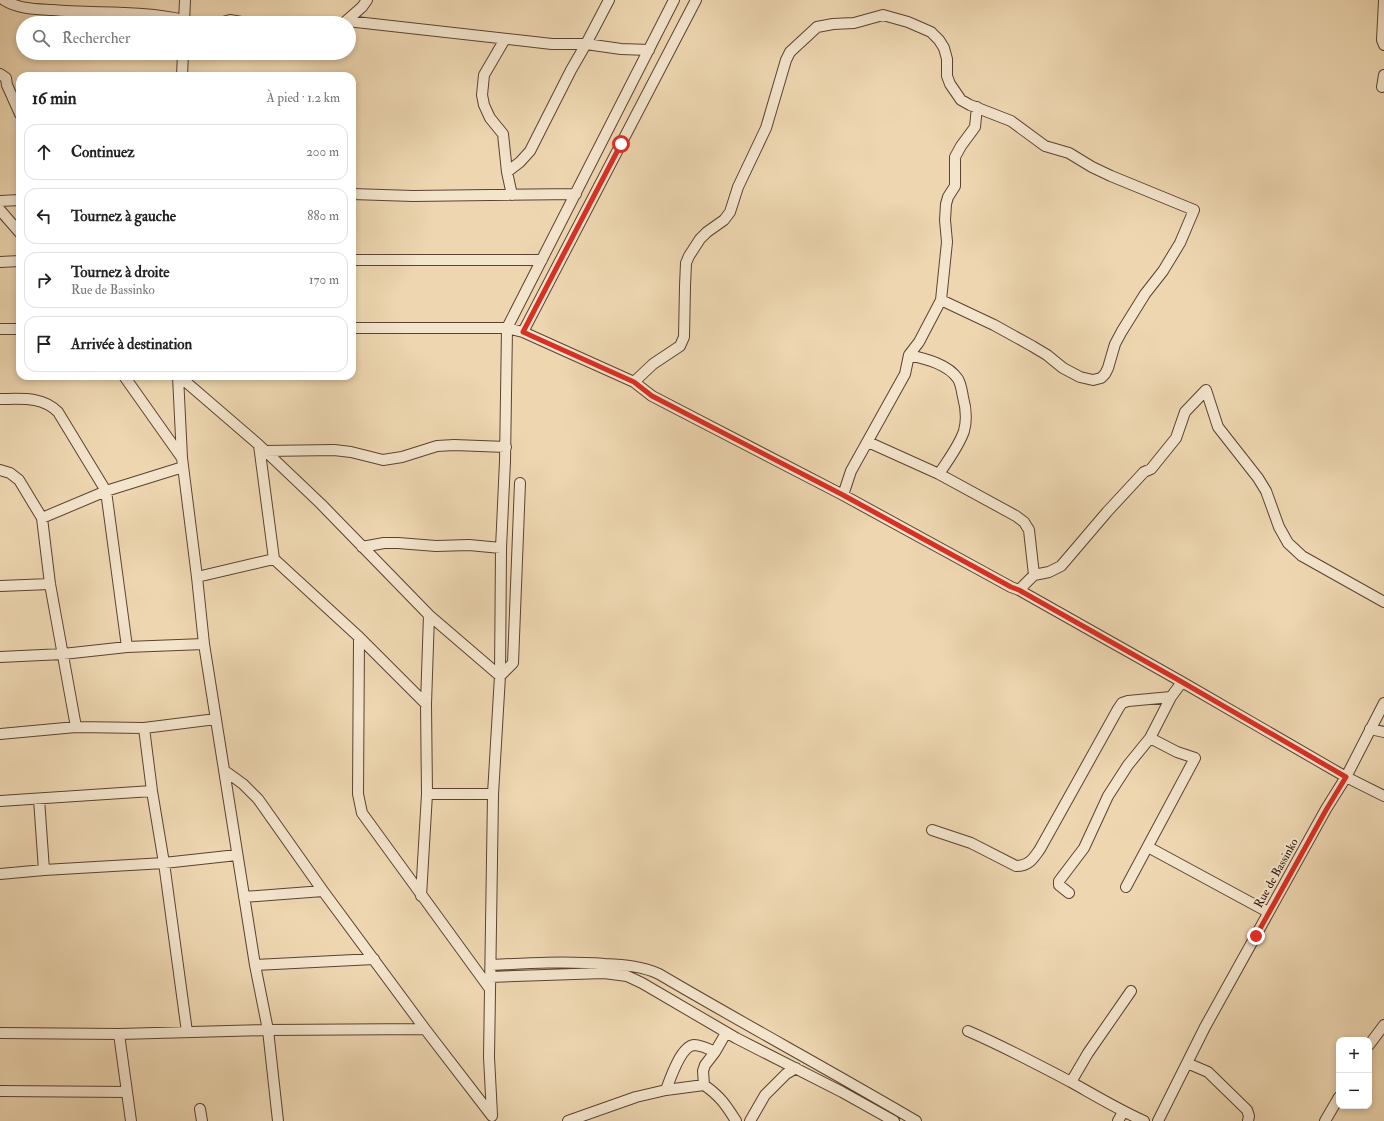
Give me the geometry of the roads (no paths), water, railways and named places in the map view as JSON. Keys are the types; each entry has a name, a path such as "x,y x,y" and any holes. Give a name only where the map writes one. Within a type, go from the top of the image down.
{"street":[{"path":"4,0 18,6 42,10 78,13 151,14 168,16"},
{"path":"184,16 185,0"},
{"path":"352,16 367,0"},
{"path":"507,172 520,162 530,151 571,70 609,0"},
{"path":"493,1118 489,1057 493,794 500,676 501,548 506,447 507,328 674,0"},
{"path":"523,332 696,0"},
{"path":"1384,1 1382,40 1384,45"},
{"path":"634,382 653,364 680,346 684,337 684,286 686,263 700,239 724,220 730,212 738,187 766,128 786,60 790,52 817,26 854,23 882,15 897,18 926,29 935,36 944,48 947,59 947,76 953,89 962,100 1011,121 1045,146 1068,153 1111,176 1194,210 1180,243 1163,271 1145,294 1122,331 1115,344 1108,368 1101,378 1093,380 1080,378 1032,346 994,325 941,300"},
{"path":"356,23 552,44 586,44 649,50"},
{"path":"655,37 672,46"},
{"path":"505,39 484,75 482,95 484,105 490,118 503,134 507,172 512,195"},
{"path":"182,72 183,60"},
{"path":"0,74 6,78 7,85 16,105"},
{"path":"1382,87 1384,75"},
{"path":"843,495 851,472 905,374 909,356 919,342 941,300 947,242 945,220 946,204 948,197 956,183 956,154 975,127 977,107"},
{"path":"356,194 413,196 576,194"},
{"path":"0,201 16,200"},
{"path":"0,210 16,228"},
{"path":"356,260 542,260"},
{"path":"0,262 16,261"},
{"path":"356,328 507,328 523,332 634,382 652,396 843,495 1019,590 1346,777 1384,796"},
{"path":"0,330 16,329"},
{"path":"909,356 927,359 948,369 958,380 964,401 966,417 964,431 939,474"},
{"path":"127,380 183,463"},
{"path":"178,380 183,463 204,644 255,965 268,1030 278,1121"},
{"path":"183,380 262,448 321,504 428,615 500,676"},
{"path":"1019,590 1034,575 1049,572 1061,566 1107,512 1144,472 1151,469 1176,438 1185,412 1206,390 1218,427 1258,478 1266,491 1281,532 1288,543 1302,556 1384,602"},
{"path":"0,399 29,399 41,401 51,405 58,412 106,491 127,647"},
{"path":"868,442 939,474 1016,516 1024,522 1028,530 1034,575"},
{"path":"262,448 334,450 350,452 382,460 402,457 436,446 454,445 506,447"},
{"path":"262,448 274,559 359,637 426,704"},
{"path":"42,518 106,491 183,463"},
{"path":"0,470 10,473 19,480 42,518 50,584 76,727"},
{"path":"500,676 513,663 520,483"},
{"path":"362,547 384,543 398,543 436,546 469,545 501,548"},
{"path":"197,577 274,559"},
{"path":"0,586 50,584"},
{"path":"421,896 427,794 426,704 428,615"},
{"path":"359,637 359,803 362,813 490,989"},
{"path":"0,657 63,654 127,647 204,644"},
{"path":"1069,893 1059,884 1059,881 1084,848 1108,796 1128,766 1150,738 1171,697 1182,682"},
{"path":"932,830 971,843 1016,866 1028,864 1032,861 1040,849 1122,704 1128,701 1171,697"},
{"name":"Rue de Bassinko","path":"1158,1121 1187,1063 1268,912 1346,777 1384,702"},
{"path":"0,734 76,727 144,728 216,719"},
{"path":"144,728 187,1032"},
{"path":"1370,729 1384,732"},
{"path":"1126,887 1195,758 1177,752 1150,738"},
{"path":"225,771 243,784 258,799 323,891 493,1118"},
{"path":"0,801 152,791"},
{"path":"427,794 493,794"},
{"path":"39,799 44,870"},
{"path":"1148,847 1268,912"},
{"path":"0,874 164,863 237,855"},
{"path":"244,898 323,891"},
{"path":"255,965 374,959"},
{"path":"491,965 578,962 636,967 659,974 916,1121"},
{"path":"490,976 604,973 627,976 642,983 726,1033 796,1068 894,1121"},
{"path":"1071,1082 1088,1052 1131,991"},
{"path":"1372,1041 1384,1025"},
{"path":"0,1032 120,1034 268,1030 425,1029"},
{"path":"968,1031 993,1042 1071,1082 1124,1112 1144,1121"},
{"path":"704,1085 703,1071 705,1065 715,1052 726,1033"},
{"path":"120,1034 131,1121"},
{"path":"666,1090 682,1054 687,1048 693,1045 704,1047 715,1052"},
{"path":"1187,1063 1208,1072 1247,1110 1249,1116 1248,1121"},
{"path":"750,1121 765,1095 786,1074 796,1068"},
{"path":"568,1121 636,1097 666,1090 704,1085 717,1094 736,1121"},
{"path":"0,1091 127,1092"},
{"path":"1326,1121 1336,1103"},
{"path":"200,1109 202,1121"},
{"path":"1118,1121 1124,1112"}]}
